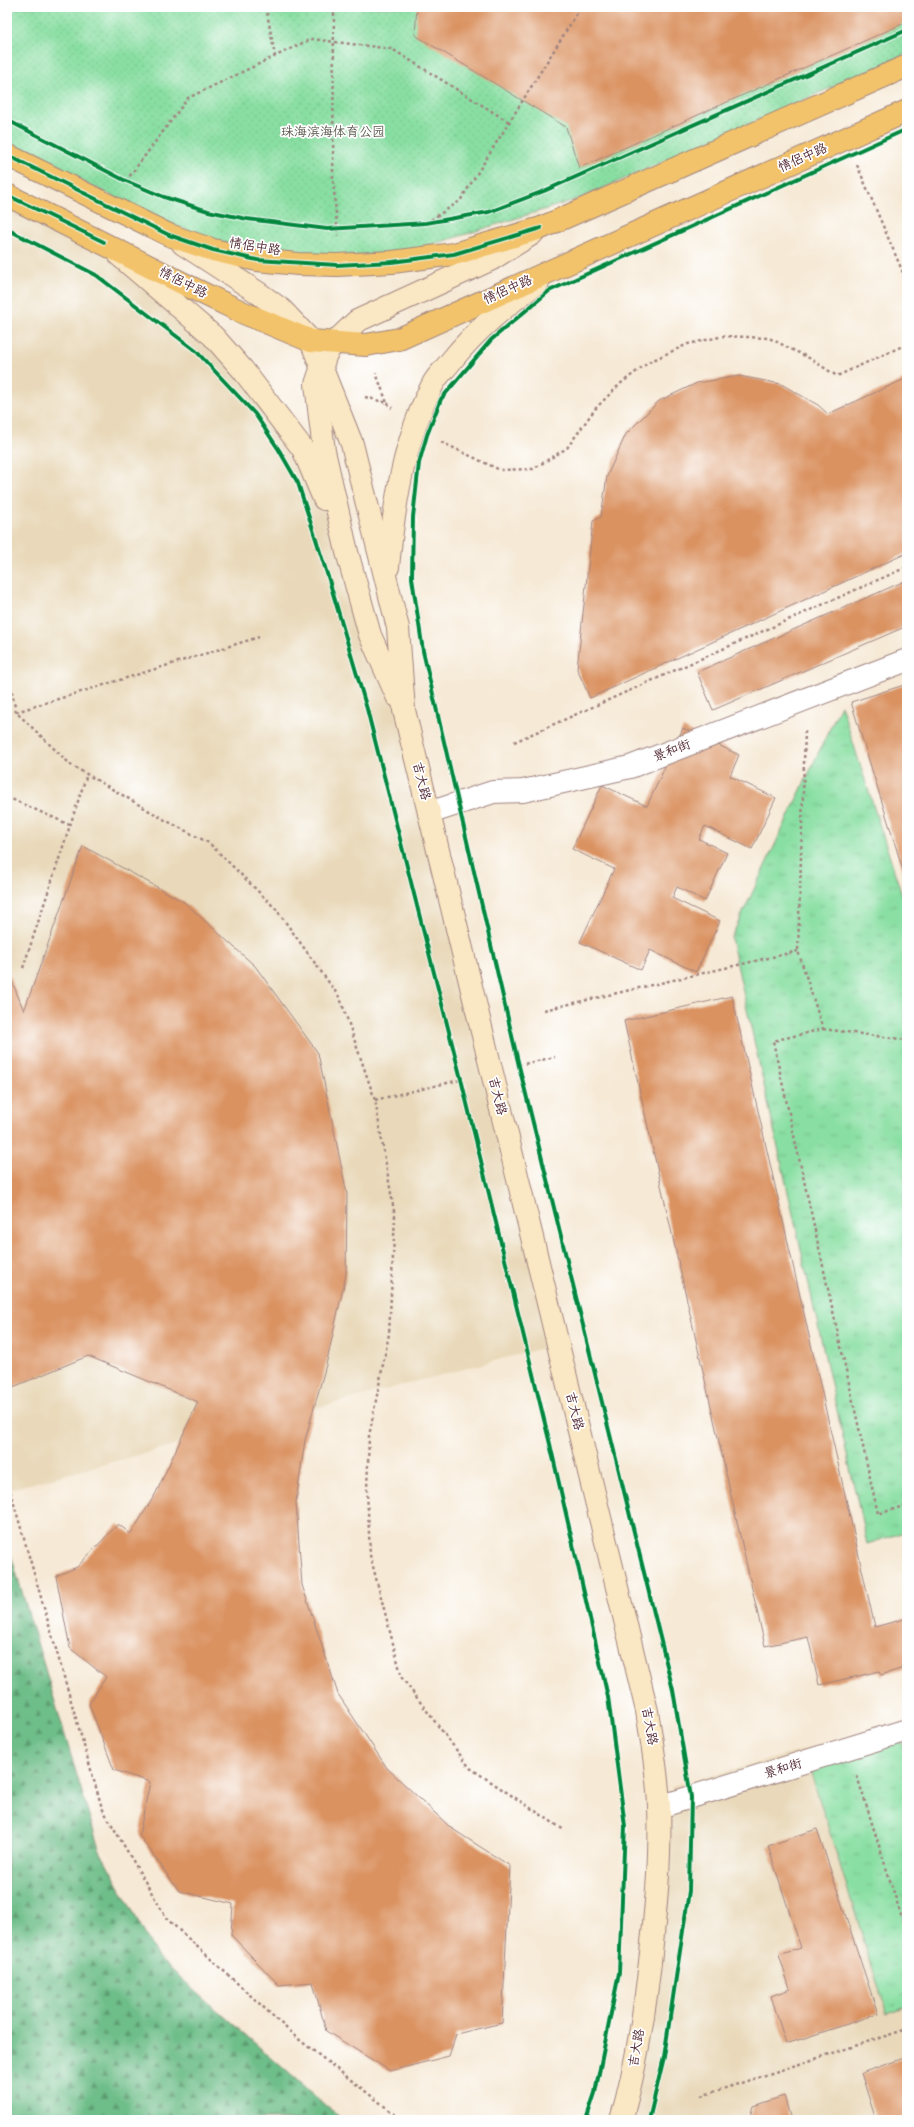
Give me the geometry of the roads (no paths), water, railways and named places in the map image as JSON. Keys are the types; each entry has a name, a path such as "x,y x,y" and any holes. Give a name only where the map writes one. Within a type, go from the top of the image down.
{"highway":[{"path":"541,228 907,66"},
{"name":"情侣中路","path":"104,242 216,300 311,341 333,344 366,345 399,339 907,111"},
{"name":"情侶中路","path":"7,155 169,235 213,250 257,260 337,265 392,262 454,254 541,228"},
{"path":"7,195 104,242"}],"main road":[{"path":"347,552 324,451 316,384 326,354 333,344 357,320 492,259 541,228"},
{"path":"169,235 282,310 311,341"},
{"path":"104,242 213,336 243,370 279,415 303,449 347,552"},
{"path":"386,582 391,531 400,481 414,429 434,382 464,346 498,312 557,268"},
{"name":"吉大路","path":"311,341 352,444 398,628 404,710 647,1711 654,1757 659,1807 659,1861 646,2000 628,2099 621,2120"},
{"name":"吉大路","path":"347,552 370,635 404,710"}],"street":[{"name":"景和街","path":"429,813 494,792 523,791 630,767 907,660"},
{"name":"景和街","path":"659,1807 907,1730"}],"park label":[{"name":"珠海滨海体育公园","path":"333,132"}]}
